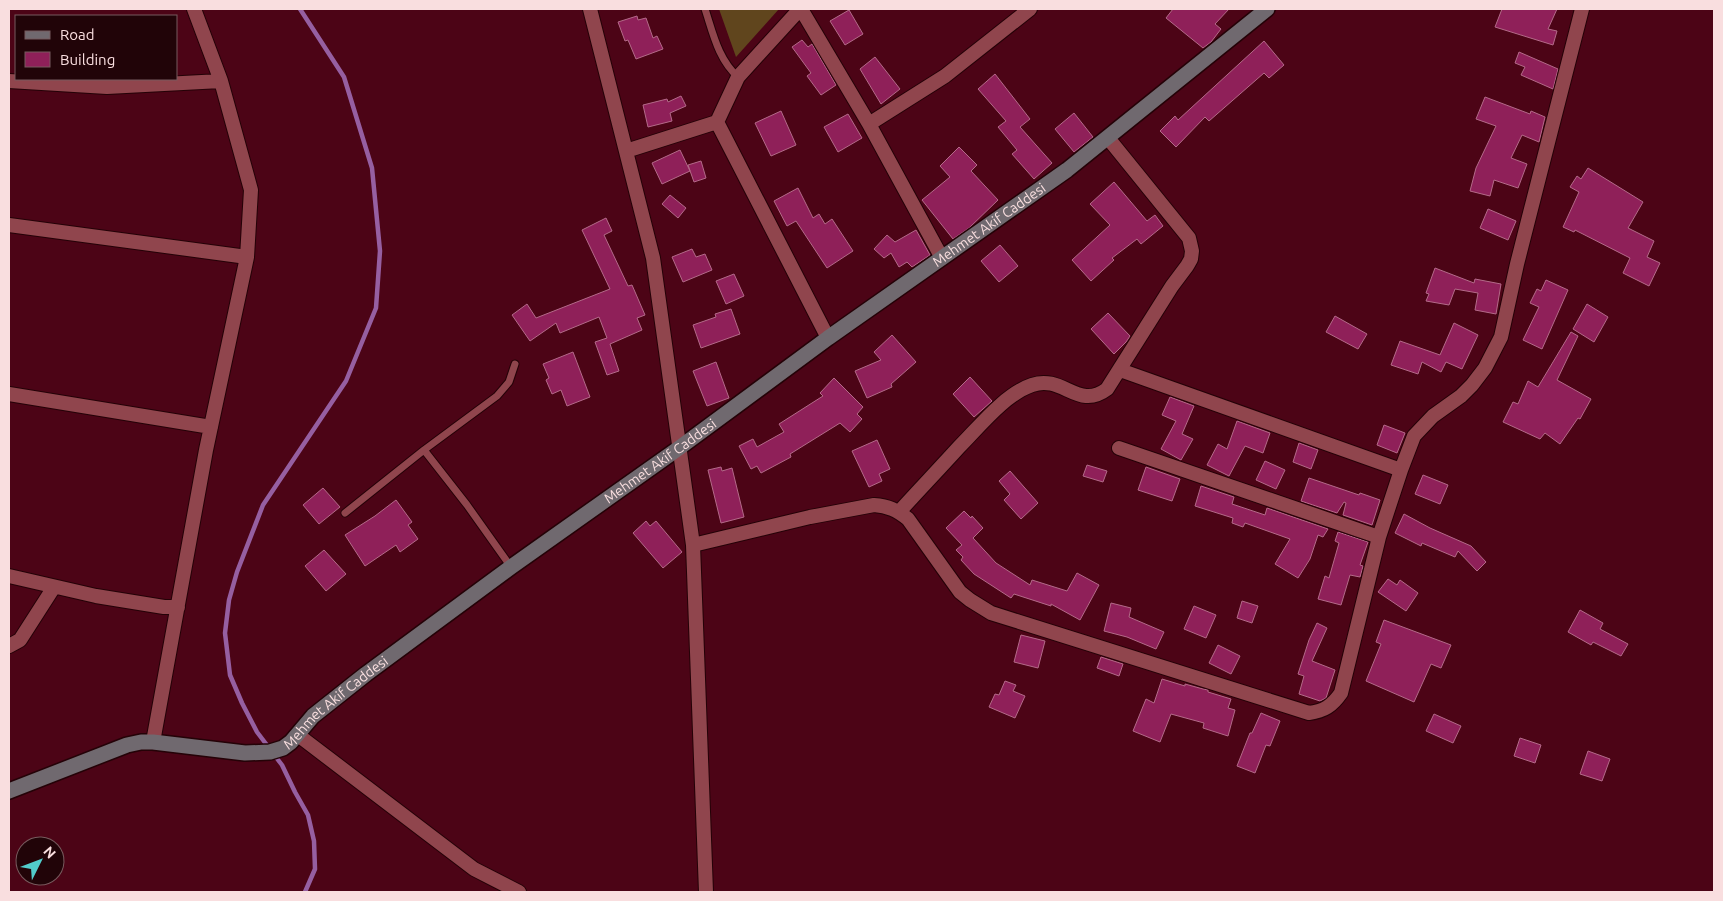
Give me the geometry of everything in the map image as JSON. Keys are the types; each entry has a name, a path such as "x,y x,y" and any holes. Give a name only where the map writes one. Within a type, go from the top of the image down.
{"street":[{"path":"153,742 211,427 247,257 251,190 221,81 194,9"},
{"path":"590,9 653,258 693,545 706,892"},
{"path":"626,151 717,122 738,77 800,9 869,124 942,258"},
{"path":"869,124 945,76 1030,9"},
{"name":"Mehmet Akif Caddesi","path":"9,791 128,745 141,742 245,753 266,752 283,748 298,735 313,716 337,696 511,567 679,448 828,338 1059,176 1267,9"},
{"path":"693,545 810,517 874,505 891,508 908,519 960,592 991,613 1309,713 1327,708 1335,702 1341,693 1379,537 1414,436 1427,421 1461,396 1472,384 1485,368 1501,337 1517,264 1582,9"},
{"path":"9,81 107,87 221,81"},
{"path":"717,122 828,338"},
{"path":"899,512 984,422 1022,390 1031,385 1049,383 1057,384 1079,396 1094,397 1107,390 1172,286 1187,266 1192,251 1189,238 1108,138"},
{"path":"9,225 247,257"},
{"path":"1120,370 1401,470"},
{"path":"9,394 211,427"},
{"path":"1119,448 1379,537"},
{"path":"9,576 96,596 164,607 178,607"},
{"path":"9,646 20,640 54,587"},
{"path":"298,735 474,868 519,892"}],"lane":[{"path":"705,9 722,59 738,77"},
{"path":"345,512 497,396 509,382 515,364"},
{"path":"424,450 467,505 511,567"}],"shaded area":[{"path":"719,9 779,9 736,57"}],"building":[{"path":"1173,9 1229,9 1215,24 1221,29 1211,42 1203,48 1166,18"},
{"path":"1502,9 1557,9 1548,29 1557,31 1553,45 1495,27"},
{"path":"849,10 863,34 845,45 830,21"},
{"path":"637,16 638,20 646,18 653,38 657,36 663,49 636,59 628,40 625,41 618,22"},
{"path":"802,40 808,47 812,44 836,85 821,95 807,76 811,73 792,47"},
{"path":"1264,41 1284,65 1269,78 1264,73 1209,121 1205,117 1176,147 1160,131 1175,116 1178,120"},
{"path":"1519,52 1558,69 1553,89 1521,75 1525,67 1515,63"},
{"path":"875,57 900,89 881,104 860,69"},
{"path":"995,74 1030,119 1020,127 1052,163 1034,179 1012,154 1017,150 998,127 1006,121 978,89"},
{"path":"681,96 686,106 670,113 672,121 648,127 643,105 667,99 668,102"},
{"path":"1485,97 1530,114 1531,111 1545,117 1539,142 1522,135 1511,158 1527,164 1518,188 1494,180 1490,196 1470,191 1476,168 1496,126 1476,119"},
{"path":"781,111 796,145 771,156 755,123"},
{"path":"1074,113 1093,137 1074,152 1055,129"},
{"path":"848,114 862,138 838,152 824,127"},
{"path":"959,147 977,165 971,171 998,200 969,228 953,239 922,200 950,177 940,166"},
{"path":"680,150 690,171 662,184 652,163"},
{"path":"701,161 706,178 694,182 688,165"},
{"path":"1588,168 1643,202 1628,228 1654,241 1647,257 1660,263 1649,286 1623,273 1630,258 1575,230 1574,232 1563,227 1579,192 1570,187 1577,176 1581,179"},
{"path":"1114,182 1147,221 1155,215 1163,226 1141,244 1137,239 1112,258 1114,260 1091,281 1072,260 1110,225 1090,204"},
{"path":"798,188 813,218 819,214 825,224 832,219 853,251 827,268 796,221 787,226 774,201"},
{"path":"670,195 686,208 678,218 662,204"},
{"path":"1488,209 1516,221 1508,240 1480,228"},
{"path":"606,218 612,231 604,235 628,286 632,285 645,315 637,318 642,330 610,344 619,371 607,375 595,342 607,338 599,317 560,333 556,323 530,341 512,315 527,304 536,318 610,289 582,230"},
{"path":"916,230 930,255 912,267 907,262 899,267 891,253 884,258 874,249 887,235 895,242"},
{"path":"1000,245 1018,266 999,282 981,261"},
{"path":"692,249 696,257 705,254 712,270 683,282 672,257"},
{"path":"1435,268 1474,283 1475,279 1501,284 1496,314 1475,310 1478,293 1455,289 1449,305 1426,301 1429,294 1426,293"},
{"path":"734,274 744,296 726,304 716,281"},
{"path":"1546,280 1568,290 1542,349 1523,340 1539,307 1530,303 1537,289 1541,291"},
{"path":"1587,304 1608,317 1594,342 1573,329"},
{"path":"731,309 740,334 701,348 693,325 716,317 715,314"},
{"path":"1108,313 1130,336 1114,354 1091,329"},
{"path":"1335,316 1367,334 1358,349 1326,332"},
{"path":"1454,323 1478,335 1462,369 1446,362 1441,372 1422,362 1418,374 1391,365 1400,341 1440,355"},
{"path":"1571,332 1578,336 1557,380 1591,399 1580,419 1578,418 1560,444 1545,433 1540,439 1503,422 1513,402 1518,404 1528,381 1538,387"},
{"path":"892,335 916,362 891,384 892,387 867,398 855,371 881,360 874,352"},
{"path":"573,352 590,397 567,406 561,390 552,394 546,380 549,378 543,364"},
{"path":"716,362 729,398 707,406 693,371"},
{"path":"970,377 992,401 974,417 953,394"},
{"path":"834,378 863,407 857,414 862,419 850,432 840,423 790,454 791,457 761,473 757,466 751,469 739,446 753,439 757,447 784,432 779,424 823,396 820,393"},
{"path":"1170,397 1194,406 1182,434 1193,439 1181,460 1161,449 1176,421 1162,415"},
{"path":"1237,421 1270,433 1263,453 1245,446 1229,476 1207,465 1218,444 1227,449"},
{"path":"1384,425 1405,433 1397,453 1377,445"},
{"path":"877,440 890,469 879,474 882,481 869,487 852,451"},
{"path":"1299,443 1318,450 1311,469 1293,462"},
{"path":"1265,461 1285,470 1276,489 1256,480"},
{"path":"1087,465 1107,471 1103,482 1083,476"},
{"path":"721,467 722,471 732,468 744,517 721,523 708,470"},
{"path":"1146,467 1180,479 1172,501 1138,490"},
{"path":"1010,471 1038,503 1021,519 1004,500 1010,494 999,481"},
{"path":"1423,475 1448,485 1440,504 1415,494"},
{"path":"1309,478 1380,500 1372,525 1343,515 1346,503 1344,502 1337,513 1301,501"},
{"path":"1201,486 1234,497 1232,504 1265,515 1267,508 1328,529 1323,537 1318,535 1310,559 1298,578 1275,564 1290,539 1245,523 1243,527 1232,523 1233,518 1195,506"},
{"path":"323,488 340,507 319,524 303,505"},
{"path":"396,500 412,522 408,525 418,539 400,552 396,545 365,566 345,535"},
{"path":"964,511 971,518 972,516 983,528 973,538 996,563 1030,585 1032,580 1067,591 1077,573 1099,585 1080,620 1051,604 1051,606 1014,594 1011,598 974,574 961,560 963,557 956,550 962,545 946,528"},
{"path":"1404,514 1471,546 1486,562 1477,571 1458,551 1455,557 1422,543 1421,546 1395,533"},
{"path":"646,521 650,526 656,521 682,552 663,568 633,533"},
{"path":"1338,532 1368,542 1360,565 1363,566 1360,577 1350,575 1341,605 1318,599 1325,576 1329,578 1339,543 1335,541"},
{"path":"324,550 346,574 326,591 305,566"},
{"path":"1388,579 1397,585 1400,580 1418,593 1406,611 1378,592"},
{"path":"1242,601 1258,606 1252,623 1237,618"},
{"path":"1111,603 1131,608 1129,617 1164,632 1156,649 1127,637 1104,631"},
{"path":"1194,606 1216,615 1206,638 1184,629"},
{"path":"1580,610 1603,623 1600,629 1628,644 1621,656 1593,642 1591,645 1568,632"},
{"path":"1384,620 1451,645 1441,668 1431,664 1414,702 1366,681 1381,644 1376,642"},
{"path":"1317,623 1327,628 1312,661 1335,670 1326,698 1320,701 1299,694 1304,676 1298,674 1309,640"},
{"path":"1021,635 1045,641 1038,668 1014,662"},
{"path":"1218,645 1240,656 1231,674 1209,663"},
{"path":"1101,657 1123,664 1119,676 1097,668"},
{"path":"1162,679 1208,690 1208,692 1231,699 1228,708 1235,710 1228,736 1203,728 1204,723 1171,714 1160,742 1133,731 1146,699 1154,703"},
{"path":"1005,681 1016,685 1013,691 1025,696 1015,718 989,707 995,694 999,695"},
{"path":"1261,713 1280,721 1270,746 1266,745 1255,773 1237,766 1250,733 1252,733"},
{"path":"1434,714 1461,726 1453,743 1426,731"},
{"path":"1520,738 1541,745 1535,763 1514,756"},
{"path":"1588,751 1610,759 1602,781 1580,774"}],"waterway":[{"path":"300,9 344,77 372,168 380,251 376,308 346,381 263,505 237,572 229,600 225,633 230,675 242,703 257,732 282,765 308,815 314,841 315,869 305,892"}]}
